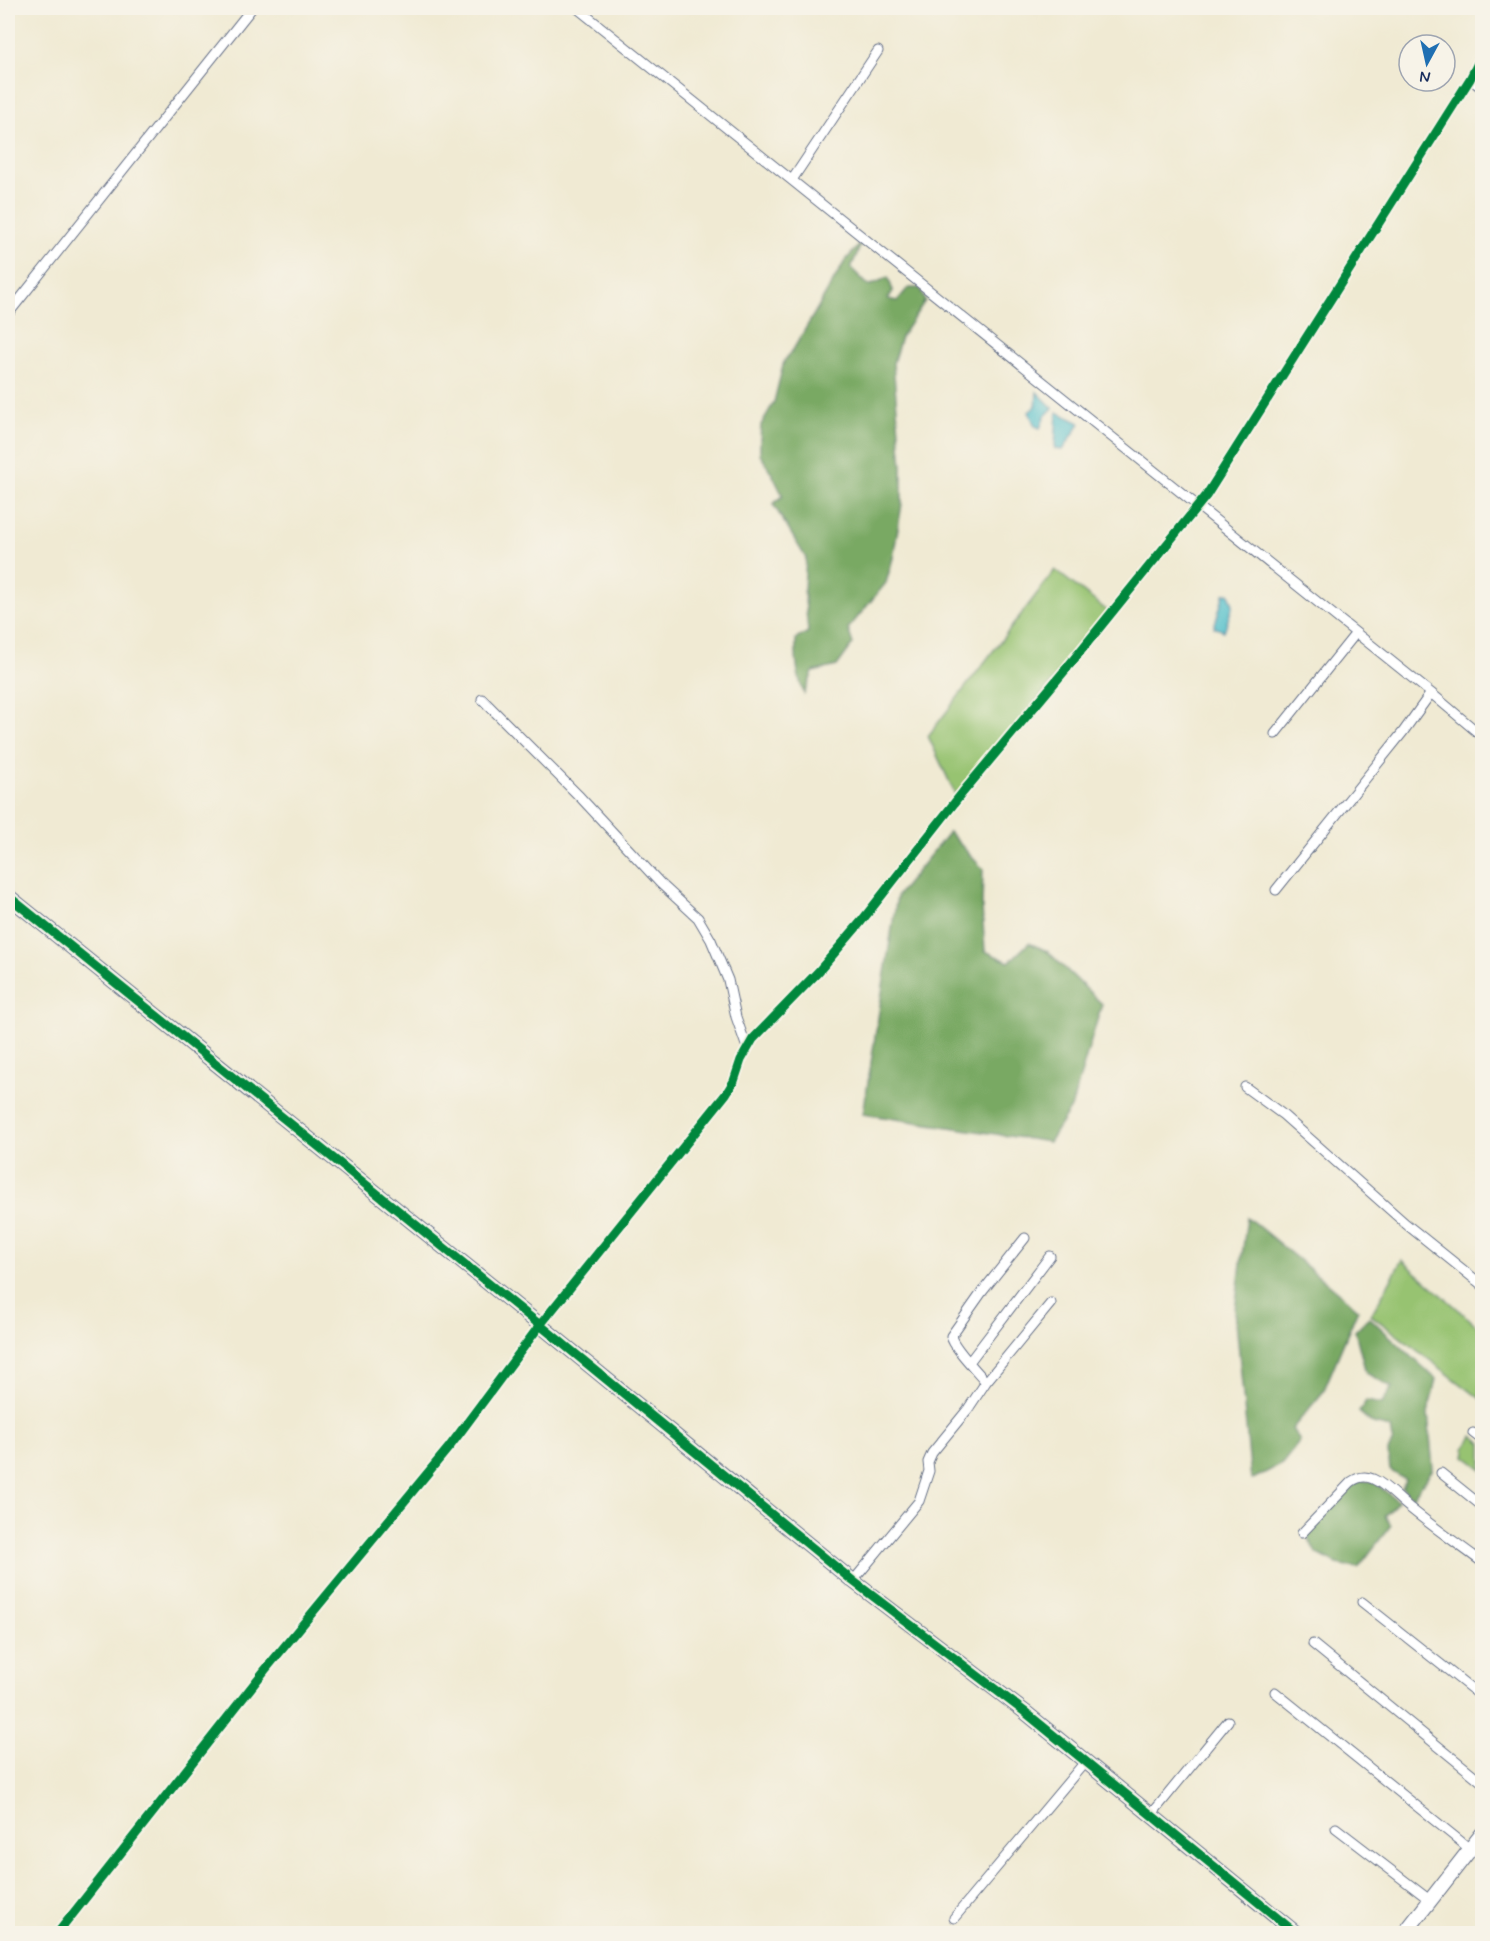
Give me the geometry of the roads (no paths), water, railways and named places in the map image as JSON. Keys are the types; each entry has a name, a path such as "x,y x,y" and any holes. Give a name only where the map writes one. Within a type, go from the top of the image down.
{"street":[{"path":"8,314 252,8"},
{"path":"577,8 1482,736"},
{"path":"792,180 878,51"},
{"path":"57,1934 265,1670 450,1446 540,1325 731,1087 747,1048 860,923 963,792 1206,496 1470,79 1482,55"},
{"path":"1470,79 1482,88"},
{"path":"1275,734 1356,633"},
{"path":"1276,890 1403,732 1431,693"},
{"path":"482,699 580,797 660,883 698,918 711,939 730,985 736,1017 747,1048"},
{"path":"8,896 853,1581 961,1661 1297,1934"},
{"path":"1245,1087 1282,1114 1406,1224 1482,1285"},
{"path":"986,1382 970,1361 955,1347 951,1336 1025,1238"},
{"path":"970,1361 1050,1256"},
{"path":"853,1581 915,1507 923,1494 928,1462 932,1453 968,1409 986,1382 1052,1303"},
{"path":"1473,1433 1482,1440"},
{"path":"1441,1473 1482,1506"},
{"path":"1302,1533 1351,1482 1365,1476 1383,1485 1482,1562"},
{"path":"1362,1602 1482,1697"},
{"path":"1313,1644 1482,1782"},
{"path":"1275,1692 1470,1849"},
{"path":"1151,1815 1228,1721"},
{"path":"954,1918 1085,1762"},
{"path":"1336,1828 1431,1901"},
{"path":"1404,1934 1482,1834"}],"water":[{"path":"1037,392 1053,408 1045,416 1040,428 1035,426 1029,412 1036,406"},
{"path":"1057,412 1080,423 1063,450 1055,449"},
{"path":"1229,593 1233,605 1224,631 1214,627 1224,594"}]}
